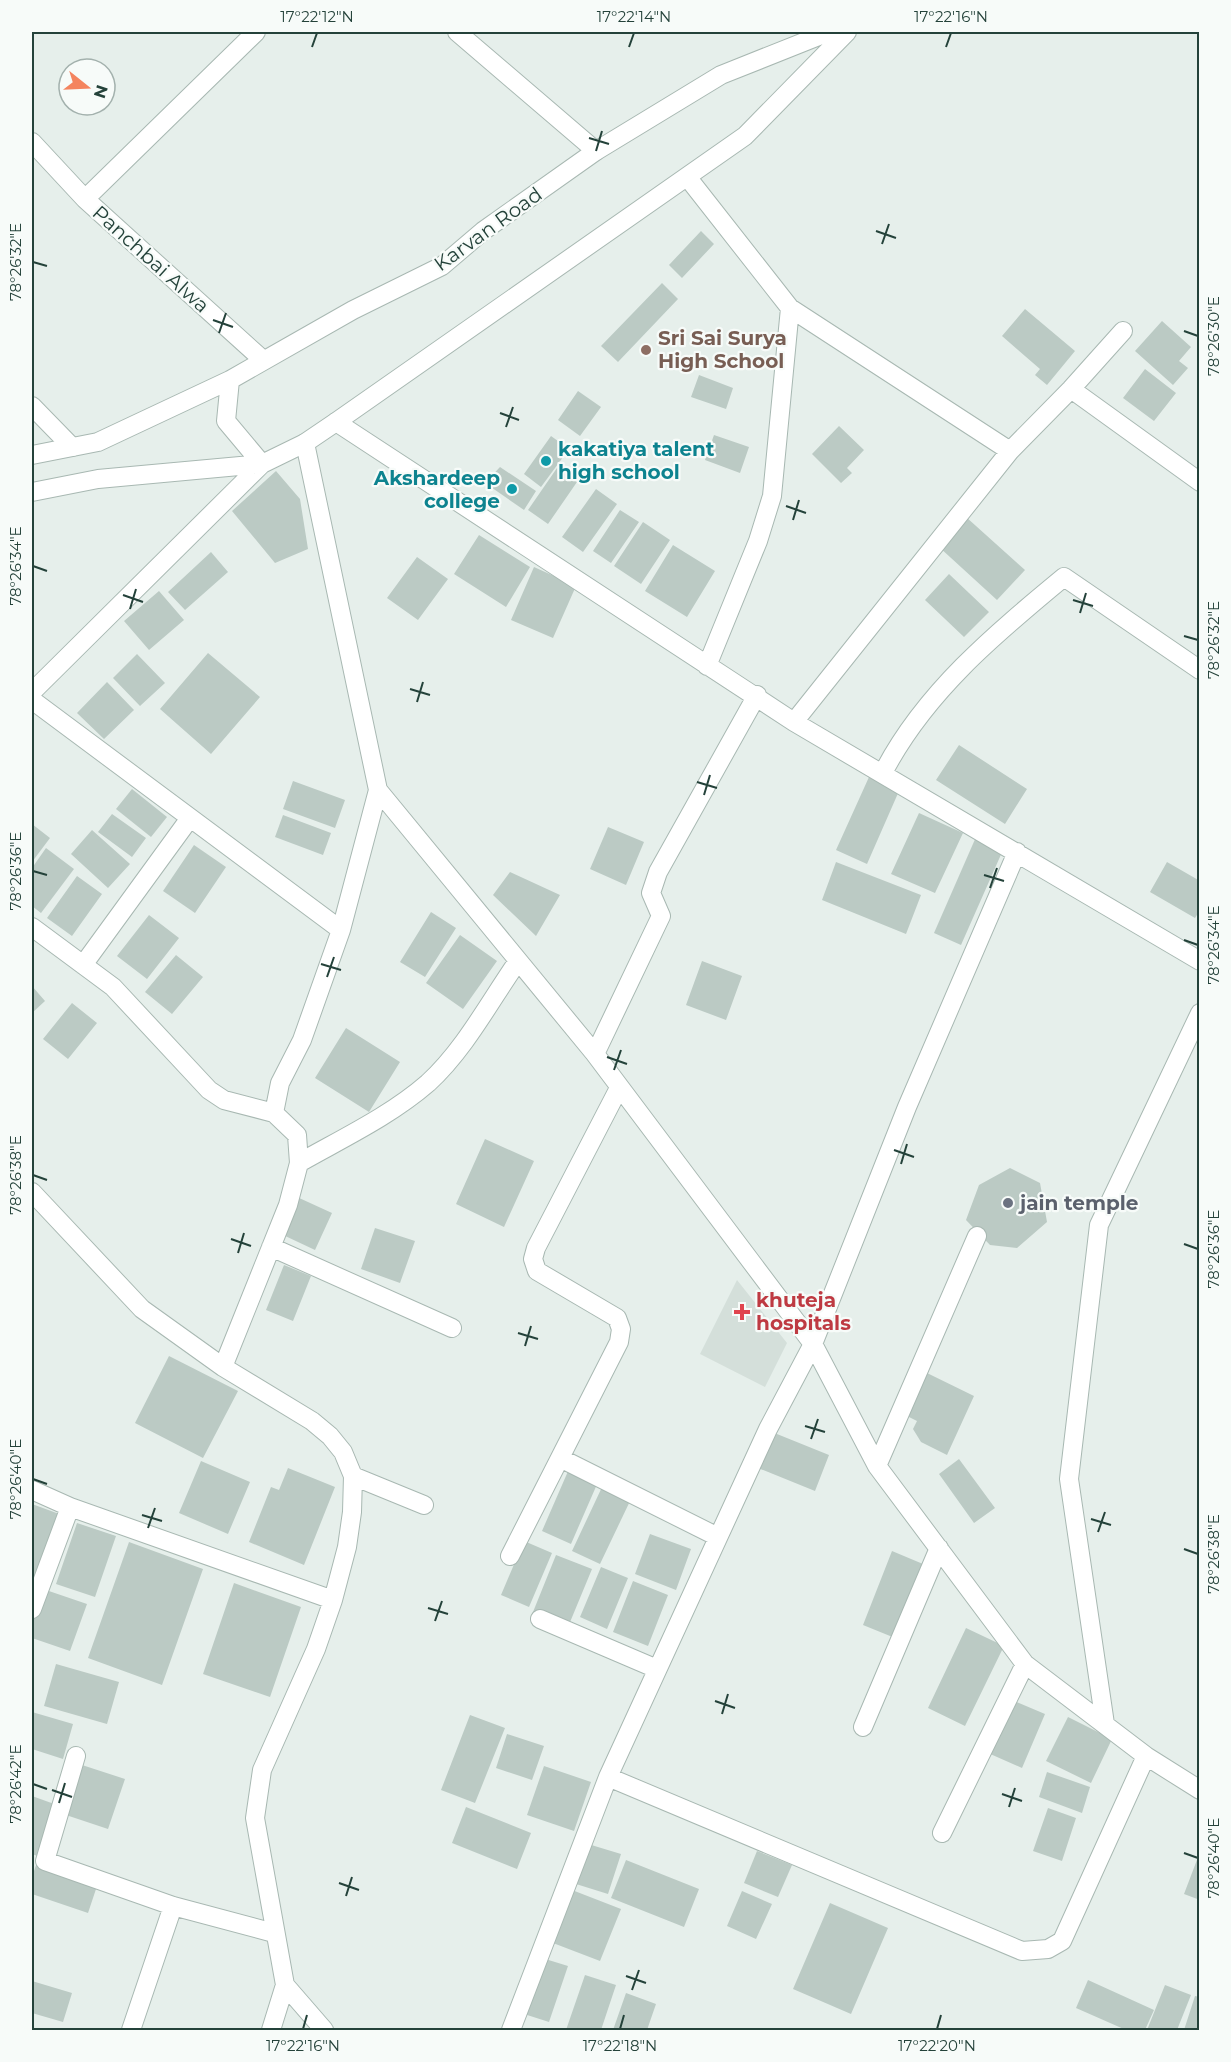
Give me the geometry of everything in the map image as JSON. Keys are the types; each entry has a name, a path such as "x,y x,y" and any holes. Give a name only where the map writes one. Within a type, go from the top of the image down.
{"street":[{"path":"457,32 596,152"},
{"name":"Karvan Road","path":"32,455 98,442 230,380 353,310 442,266 483,231 596,152 721,75 829,32"},
{"path":"32,692 262,464 306,443 419,361 688,178 745,136 846,32"},
{"name":"Panchbai Alwa","path":"252,33 85,199 263,360"},
{"path":"32,142 85,199"},
{"path":"688,178 790,308 1010,451"},
{"path":"707,666 758,541 772,496 790,308"},
{"path":"794,722 1010,451 1071,389 1123,331"},
{"path":"230,380 226,421 262,464"},
{"path":"1071,389 1200,482"},
{"path":"32,406 72,447"},
{"path":"336,422 794,722 1200,961"},
{"path":"274,1113 280,1083 302,1040 341,930 378,790 306,443"},
{"path":"32,492 98,479 262,464"},
{"path":"883,773 915,721 968,661 1064,577 1200,669"},
{"path":"595,1054 661,916 651,893 658,872 756,695"},
{"path":"32,700 341,930"},
{"path":"378,790 595,1054 813,1344 876,1466 1025,1664 1146,1756 1200,1790"},
{"path":"83,965 190,818"},
{"path":"511,2031 608,1777 768,1429 813,1344 908,1107 1017,852"},
{"path":"32,927 113,987 209,1090 224,1100 274,1113 297,1136 299,1163 288,1205 223,1367"},
{"path":"299,1163 391,1111 428,1083 452,1058 518,961"},
{"path":"1105,1724 1069,1479 1099,1225 1200,1013"},
{"path":"510,1556 619,1342 621,1329 617,1318 537,1271 533,1259 536,1248 619,1088"},
{"path":"32,1192 142,1309 223,1367 312,1421 330,1436 343,1452 353,1476 352,1512 347,1547 333,1599 316,1649 262,1770 255,1818 285,1985 324,2031"},
{"path":"876,1466 977,1236"},
{"path":"271,1247 452,1328"},
{"path":"560,1458 718,1537"},
{"path":"353,1476 424,1505"},
{"path":"32,1490 70,1507 333,1599"},
{"path":"32,1609 70,1507"},
{"path":"863,1727 939,1548"},
{"path":"540,1619 657,1670"},
{"path":"942,1833 1025,1664"},
{"path":"76,1756 38,1860 173,1906 274,1933"},
{"path":"608,1777 1022,1951 1048,1949 1062,1941 1146,1756"},
{"path":"131,2031 173,1906"},
{"path":"271,2031 285,1985"}],"shaded area":[{"name":"khuteja hospitals","path":"737,1280 787,1343 765,1387 700,1354"}],"building":[{"path":"701,231 714,244 682,278 669,265"},
{"path":"662,283 678,299 618,362 601,346"},
{"path":"1025,309 1075,351 1047,385 1035,375 1040,369 1002,336"},
{"path":"1162,321 1191,347 1179,361 1188,368 1173,385 1135,351"},
{"path":"1145,369 1176,393 1154,421 1123,398"},
{"path":"699,375 733,388 726,409 691,397"},
{"path":"578,391 601,407 580,436 558,420"},
{"path":"839,426 864,450 847,468 852,473 841,483 812,454"},
{"path":"714,435 749,447 740,473 705,460"},
{"name":"kakatiya talent high school","path":"551,436 569,449 541,487 524,474"},
{"name":"Akshardeep college","path":"500,467 536,491 524,510 485,483"},
{"path":"557,468 577,482 548,524 528,510"},
{"path":"276,471 300,499 308,549 275,563 232,511"},
{"path":"596,489 617,504 583,552 562,537"},
{"path":"620,510 639,522 611,563 593,551"},
{"path":"966,517 1025,570 997,600 939,547"},
{"path":"643,522 670,540 641,584 614,566"},
{"path":"479,535 530,567 506,607 454,574"},
{"path":"673,545 715,571 687,617 645,591"},
{"path":"211,552 228,572 185,610 168,592"},
{"path":"417,557 448,579 418,620 387,598"},
{"path":"534,567 576,586 553,638 511,620"},
{"path":"949,574 989,612 964,637 925,600"},
{"path":"159,591 184,620 149,650 124,621"},
{"path":"208,653 260,697 211,754 160,709"},
{"path":"137,654 165,683 140,706 113,678"},
{"path":"107,682 134,710 104,739 77,713"},
{"path":"959,745 1027,789 1005,824 936,780"},
{"path":"869,777 899,791 867,864 836,850"},
{"path":"293,781 345,800 335,828 283,809"},
{"path":"132,789 167,817 151,837 116,809"},
{"path":"919,813 963,833 935,893 891,874"},
{"path":"112,814 146,838 132,857 98,832"},
{"path":"283,815 331,833 323,855 275,837"},
{"path":"32,824 50,838 32,862"},
{"path":"608,827 644,842 626,885 590,869"},
{"path":"92,830 130,864 108,888 71,854"},
{"path":"976,837 1003,850 961,945 934,933"},
{"path":"194,845 226,867 195,913 163,891"},
{"path":"46,848 74,869 41,913 32,906 32,868"},
{"path":"836,862 921,895 906,934 822,900"},
{"path":"1167,862 1200,881 1200,910 1195,918 1150,892"},
{"path":"510,872 560,895 536,936 493,895"},
{"path":"77,876 102,894 72,936 47,918"},
{"path":"431,912 456,928 425,977 400,962"},
{"path":"149,915 179,938 147,979 117,956"},
{"path":"460,935 497,961 463,1009 426,983"},
{"path":"176,955 203,977 172,1014 145,992"},
{"path":"702,961 742,976 726,1020 686,1005"},
{"path":"32,986 45,1001 32,1013"},
{"path":"72,1003 97,1023 68,1059 43,1039"},
{"path":"346,1028 400,1062 369,1112 315,1078"},
{"path":"485,1139 534,1161 504,1227 456,1204"},
{"name":"jain temple","path":"1010,1168 1040,1183 1047,1222 1017,1248 990,1245 966,1220 979,1185"},
{"path":"297,1197 332,1213 315,1250 281,1234"},
{"path":"375,1228 415,1241 400,1283 361,1269"},
{"path":"284,1265 311,1276 293,1321 266,1310"},
{"path":"169,1356 238,1391 203,1458 135,1423"},
{"path":"927,1373 974,1396 947,1455 921,1442 913,1429 917,1421 907,1416"},
{"path":"772,1432 829,1455 815,1491 758,1468"},
{"path":"959,1459 995,1508 974,1523 939,1474"},
{"path":"201,1461 250,1482 228,1534 179,1513"},
{"path":"288,1468 335,1487 304,1565 249,1542 271,1487 279,1490"},
{"path":"569,1469 598,1482 571,1544 542,1531"},
{"path":"603,1485 631,1499 600,1564 572,1551"},
{"path":"32,1504 62,1515 36,1582 32,1580"},
{"path":"77,1523 116,1536 95,1597 56,1584"},
{"path":"650,1534 691,1549 676,1590 635,1574"},
{"path":"524,1541 552,1553 529,1607 501,1595"},
{"path":"129,1542 203,1569 162,1685 88,1658"},
{"path":"892,1551 923,1564 895,1638 863,1625"},
{"path":"556,1555 592,1569 568,1627 533,1612"},
{"path":"601,1567 628,1578 607,1629 580,1617"},
{"path":"633,1581 668,1595 648,1646 613,1632"},
{"path":"234,1583 301,1607 270,1697 203,1674"},
{"path":"43,1589 87,1604 70,1651 32,1638 32,1621"},
{"path":"966,1628 1004,1646 965,1726 928,1708"},
{"path":"56,1664 119,1682 107,1724 44,1706"},
{"path":"1012,1700 1045,1714 1022,1768 988,1753"},
{"path":"32,1712 73,1724 63,1759 32,1749"},
{"path":"470,1715 505,1728 475,1803 441,1790"},
{"path":"1068,1717 1112,1739 1091,1783 1046,1761"},
{"path":"507,1734 544,1746 532,1780 496,1768"},
{"path":"82,1765 125,1779 108,1829 66,1815"},
{"path":"544,1766 591,1782 574,1831 527,1815"},
{"path":"1047,1772 1090,1787 1082,1813 1039,1797"},
{"path":"32,1796 57,1805 40,1857 32,1854"},
{"path":"466,1807 531,1833 517,1869 452,1843"},
{"path":"1048,1808 1076,1818 1062,1861 1033,1851"},
{"path":"588,1844 621,1854 608,1894 576,1884"},
{"path":"757,1851 792,1865 778,1897 744,1883"},
{"path":"1200,1852 1200,1900 1184,1894"},
{"path":"626,1860 699,1889 684,1927 611,1898"},
{"path":"37,1862 98,1883 88,1913 32,1894 32,1877"},
{"path":"572,1890 621,1909 600,1961 553,1943"},
{"path":"742,1891 772,1904 756,1939 727,1926"},
{"path":"830,1903 888,1928 851,2014 793,1989"},
{"path":"542,1958 568,1966 549,2022 524,2014"},
{"path":"585,1975 616,1985 601,2030 566,2030"},
{"path":"1088,1980 1154,2010 1145,2030 1126,2030 1076,2008"},
{"path":"32,1981 72,1993 63,2022 32,2013"},
{"path":"1165,1985 1191,1995 1177,2030 1147,2030"},
{"path":"626,1993 656,2004 647,2030 613,2030"},
{"path":"1195,1996 1200,1997 1200,2030 1184,2030"}],"place":[{"name":"Sri Sai Surya High School","path":"646,350"},
{"name":"kakatiya talent high school","path":"546,461"},
{"name":"Akshardeep college","path":"512,489"},
{"name":"jain temple","path":"1008,1203"},
{"name":"khuteja hospitals","path":"742,1312"}]}
